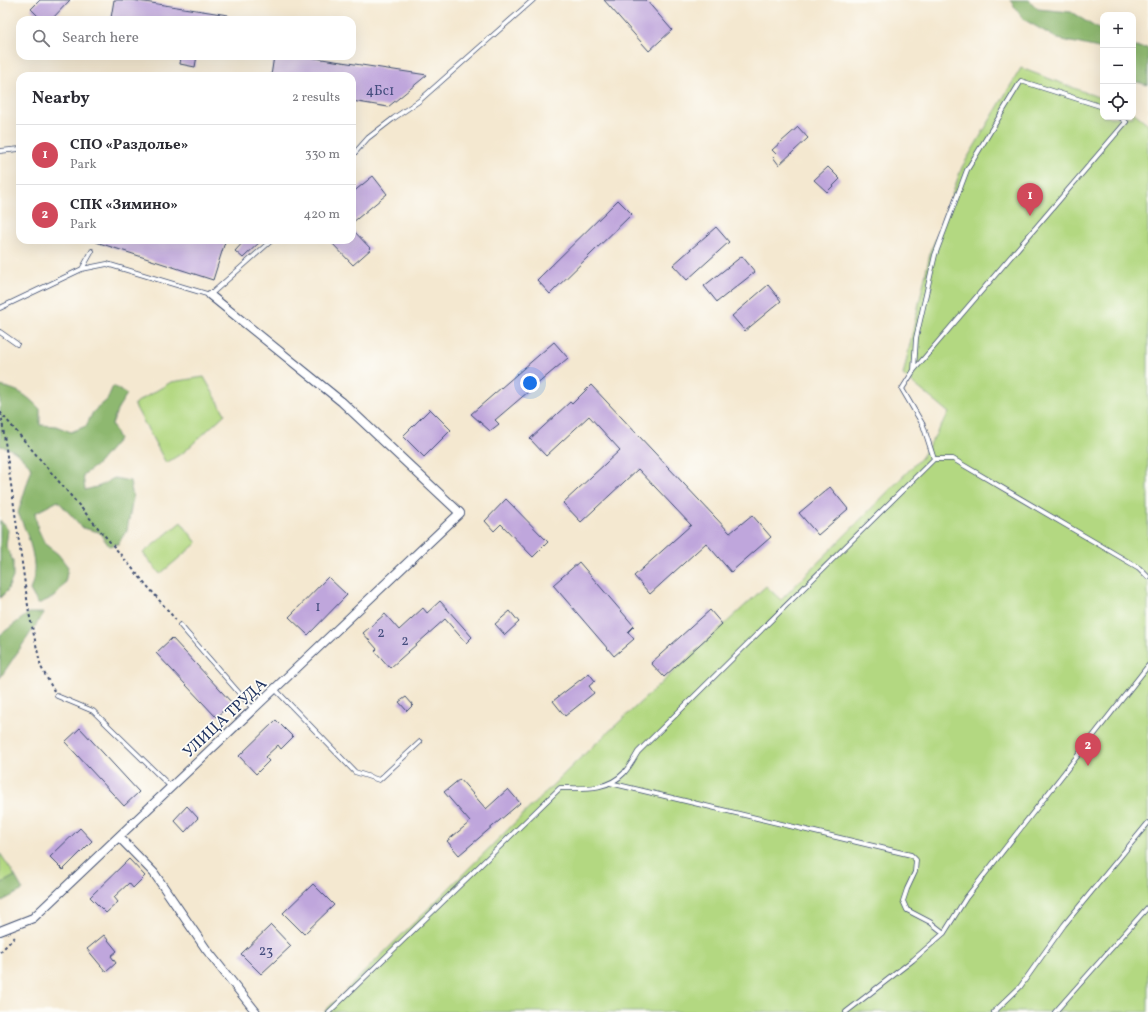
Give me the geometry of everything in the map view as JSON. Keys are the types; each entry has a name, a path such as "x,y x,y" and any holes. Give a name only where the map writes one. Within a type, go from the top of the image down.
{"street":[{"name":"УЛИЦА ТРУДА","path":"0,931 33,918 460,513 342,402 210,295"},
{"path":"119,837 154,873 206,949 256,1012"}],"lane":[{"path":"356,152 368,138 419,101 533,0"},
{"path":"914,370 916,338 934,255 967,170 1021,81 1100,106"},
{"path":"934,459 923,425 902,389 914,370 1126,122 1124,120"},
{"path":"0,150 16,150"},
{"path":"0,308 82,269 107,264 210,295 267,244"},
{"path":"82,269 92,251"},
{"path":"0,332 16,344"},
{"path":"329,1012 560,788 595,788 610,784 624,773 638,752 934,459 953,459 1139,568 1148,577"},
{"path":"180,625 254,709"},
{"path":"846,1012 913,960 944,933 966,898 1148,666"},
{"path":"274,689 354,772 379,780 420,742"},
{"path":"57,696 93,711 171,787"},
{"path":"610,784 911,855 916,860 915,872 903,901 908,910 930,922 944,933"},
{"path":"994,1012 1020,987 1064,925 1148,823"},
{"path":"1055,1012 1148,907"}],"path":[{"path":"1,412 180,625"},
{"path":"1,412 28,613 41,667 57,696"}],"green space":[{"path":"1010,0 1029,0 1038,9 1071,12 1100,30 1100,48 1058,39 1023,19"},
{"path":"1136,47 1148,48 1148,85 1136,82"},
{"path":"1021,68 1100,98 1100,120 1136,120 1136,114 1148,124 1148,1012 324,1012 576,762 766,586 781,600 922,457 949,413 903,375 930,254 962,167"},
{"path":"204,377 225,414 184,452 166,463 134,404 171,382"},
{"path":"0,386 18,391 35,404 40,409 40,425 56,426 71,432 86,426 93,412 107,400 113,386 127,394 118,408 112,424 119,439 97,465 83,475 85,490 100,486 114,478 130,481 133,498 127,530 118,544 109,546 99,532 83,528 58,501 35,513 38,529 45,544 58,554 68,567 65,583 54,597 38,604 30,590 34,576 32,551 18,513 32,468 14,451 0,446"},
{"path":"0,520 8,530 6,546 13,561 13,577 7,591 0,598"},
{"path":"181,522 197,543 160,574 143,553"},
{"path":"29,613 44,613 0,678 0,635"},
{"path":"0,853 15,876 0,884"},
{"path":"15,876 23,890 0,902 0,884"}],"building":[{"path":"40,0 70,0 55,16 38,16 31,9"},
{"path":"114,0 132,0 228,15 228,16 111,16"},
{"path":"604,0 646,0 672,30 649,51"},
{"path":"180,60 196,60 195,67 180,64"},
{"path":"273,60 328,60 427,75 388,107 356,102 356,72 272,72"},
{"path":"798,127 808,138 779,165 773,157 776,154 772,150"},
{"path":"828,167 840,179 827,192 814,180"},
{"path":"373,176 387,194 356,220 356,190"},
{"path":"618,200 632,214 550,294 537,280"},
{"path":"716,227 729,242 687,280 673,265"},
{"path":"356,233 371,249 353,265 333,244 356,244"},
{"path":"102,244 224,244 213,280"},
{"path":"241,244 258,244 243,258 235,251"},
{"path":"742,256 755,272 717,302 704,286"},
{"path":"768,285 781,301 745,331 732,316"},
{"path":"554,342 568,358 495,420 499,424 490,431 471,414"},
{"path":"591,385 730,533 752,515 771,537 731,572 706,543 650,594 634,576 691,525 638,469 581,522 563,503 620,450 589,416 546,456 530,439 570,402 572,404"},
{"path":"430,409 451,430 424,457 403,436"},
{"path":"830,487 848,509 818,535 799,513"},
{"path":"506,499 548,542 533,557 501,524 494,531 485,521"},
{"path":"579,562 634,626 628,632 634,639 614,656 553,585"},
{"path":"328,577 347,595 308,635 289,617"},
{"path":"440,601 472,637 466,643 445,619 390,668 375,651 377,649 363,633 385,614 399,630 423,608 427,613"},
{"path":"710,610 722,624 664,677 651,663"},
{"path":"510,611 519,622 505,635 495,624"},
{"path":"172,638 232,703 216,717 156,653"},
{"path":"589,673 595,681 589,686 594,693 565,716 553,701"},
{"path":"406,697 413,705 407,711 399,702"},
{"path":"276,720 293,737 281,749 278,745 265,757 269,761 256,774 239,756"},
{"path":"80,728 139,792 124,806 65,742"},
{"path":"460,779 486,809 508,789 520,803 459,855 447,841 470,822 444,792"},
{"path":"187,806 198,818 185,832 174,820"},
{"path":"80,828 92,841 63,870 50,857"},
{"path":"129,859 145,876 133,888 129,883 114,897 118,902 106,913 90,897"},
{"path":"313,884 334,905 304,934 283,913"},
{"path":"271,925 291,946 261,974 241,954"},
{"path":"104,935 117,951 111,956 116,963 106,972 87,949"}],"place":[{"name":"СПО «Раздолье»","path":"1030,216"},
{"name":"СПК «Зимино»","path":"1088,766"}]}
